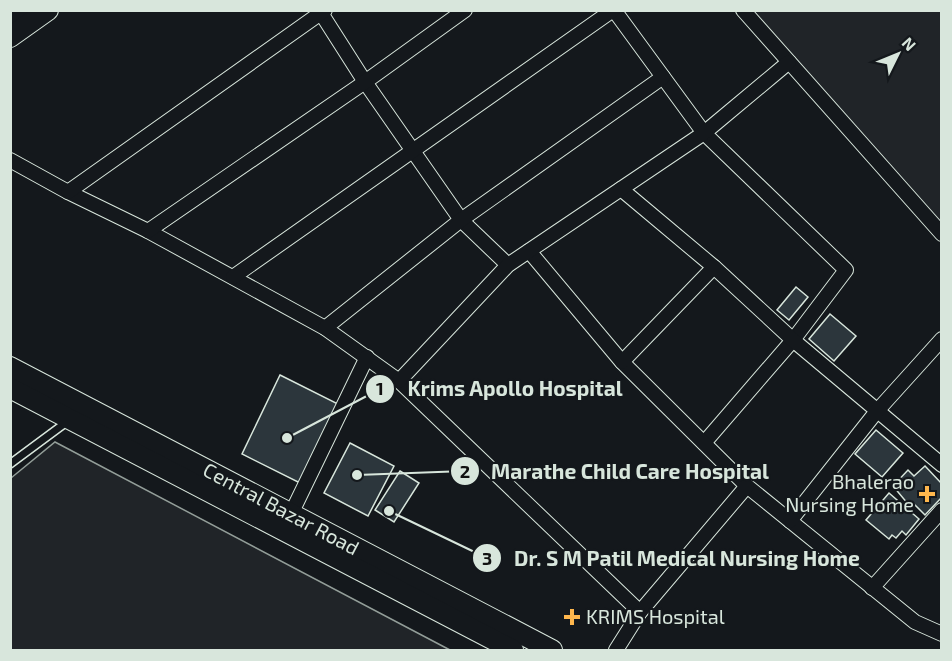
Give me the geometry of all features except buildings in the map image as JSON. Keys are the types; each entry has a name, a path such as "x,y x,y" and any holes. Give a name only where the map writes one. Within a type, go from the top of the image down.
{"main road":[{"path":"10,16 21,10"},
{"path":"10,37 48,10"},
{"name":"Central Bazar Road","path":"10,367 552,651"},
{"name":"Central Bazar Road","path":"10,388 513,651"}],"street":[{"path":"148,231 365,82 465,10"},
{"path":"233,277 614,10 704,133 846,270 793,340 704,443"},
{"path":"743,10 942,234"},
{"path":"68,192 323,12 365,82 461,220 508,265"},
{"path":"399,381 508,265 704,133 789,62"},
{"path":"325,328 461,220 663,77"},
{"path":"10,160 233,277 325,328 367,357 399,381 640,612"},
{"path":"621,189 714,267 793,340 942,465"},
{"path":"529,251 622,362 747,486 915,622 939,628"},
{"path":"622,362 714,267"},
{"path":"790,521 878,411 942,339"},
{"path":"291,514 367,357"},
{"path":"616,651 640,612 747,486"},
{"path":"872,588 942,510"}],"lane":[{"path":"10,464 70,420"}],"shaded area":[{"path":"743,11 941,11 941,234"},
{"path":"55,442 450,650 11,650 11,478"}],"place":[{"name":"Krims Apollo Hospital","path":"287,438"},
{"name":"Marathe Child Care Hospital","path":"357,475"},
{"name":"Bhalerao Nursing Home","path":"927,494"},
{"name":"Dr. S M Patil Medical Nursing Home","path":"389,511"},
{"name":"KRIMS Hospital","path":"572,617"}]}
